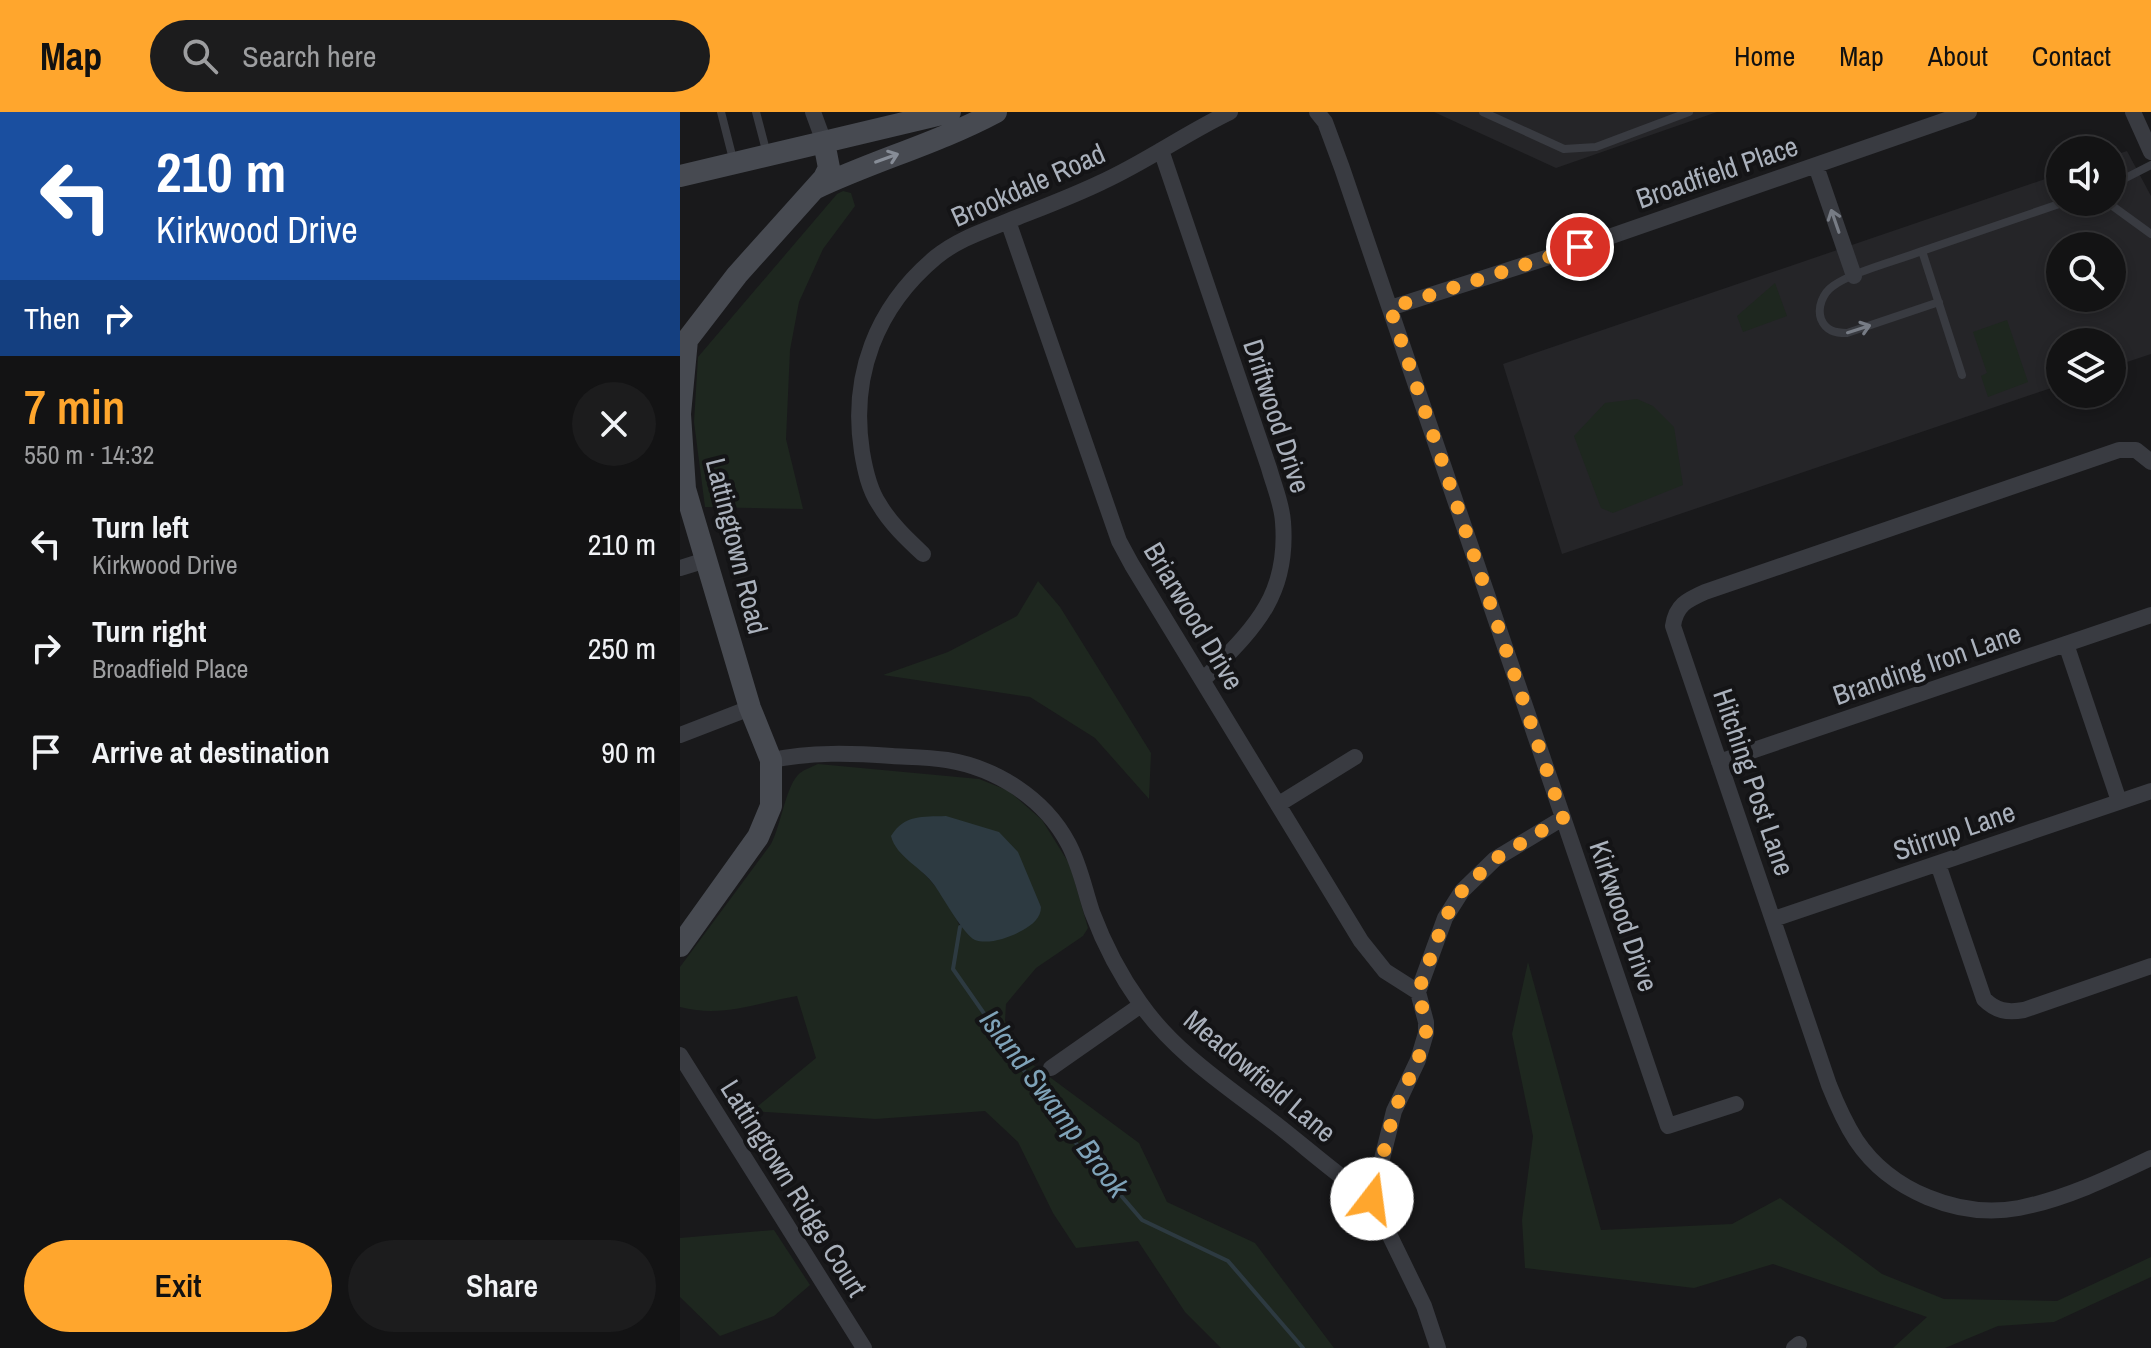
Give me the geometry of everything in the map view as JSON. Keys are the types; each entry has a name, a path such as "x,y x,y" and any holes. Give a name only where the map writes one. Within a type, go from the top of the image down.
{"main road":[{"path":"680,176 950,112"},
{"path":"815,189 851,171 955,134 996,112"},
{"path":"684,341 737,275 815,189 829,168 824,142"},
{"name":"Lattingtown Road","path":"684,341 680,414 683,490 750,708 771,760"},
{"path":"680,946 765,824 771,806 771,760"}],"street":[{"path":"813,112 824,142"},
{"name":"Brookdale Road","path":"923,554 901,533 878,503 866,472 858,425 864,369 890,307 918,273 938,255 967,237 1103,182 1230,112"},
{"name":"Kirkwood Drive","path":"1317,112 1325,122 1338,157 1668,1126 1736,1104"},
{"name":"Broadfield Place","path":"1390,308 1580,247 1969,112"},
{"path":"2133,112 2146,128 2151,152"},
{"name":"Driftwood Drive","path":"1161,150 1269,468 1283,519 1284,554 1270,602 1254,628 1203,680"},
{"path":"1816,166 1854,276"},
{"name":"Briarwood Drive","path":"1008,221 1119,541 1372,958 1385,971 1418,992"},
{"name":"Hitching Post Lane","path":"2151,462 2136,450 2119,450 1687,600 1677,608 1673,622 1842,1117 1858,1143 1900,1183 1935,1200 1981,1210 2016,1209 2047,1201 2102,1181 2151,1158"},
{"path":"680,568 706,560"},
{"name":"Branding Iron Lane","path":"1719,762 2151,615"},
{"path":"2066,644 2119,801"},
{"path":"680,735 750,708"},
{"name":"Meadowfield Lane","path":"771,760 846,752 946,759 981,768 1009,783 1036,803 1066,840 1077,862 1108,951 1141,1005 1188,1056 1335,1174 1372,1199"},
{"path":"1279,804 1355,757"},
{"name":"Stirrup Lane","path":"1774,919 2151,791"},
{"path":"1438,1348 1424,1306 1372,1199 1394,1111 1418,1060 1426,1033 1418,992 1445,918 1462,891 1495,859 1563,818"},
{"path":"1938,864 1984,999 1993,1008 2010,1012 2024,1010 2151,966"},
{"path":"1051,1068 1141,1005"},
{"name":"Lattingtown Ridge Court","path":"680,1055 864,1348"}],"lane":[{"path":"721,112 734,163"},
{"path":"756,112 768,155"},
{"path":"1483,112 1564,149 1596,147 1689,112"},
{"path":"2126,178 2151,165"},
{"path":"1939,302 1847,333 1835,333 1823,324 1819,311 1821,300 1832,286 1854,276 2046,209"},
{"path":"2126,216 2151,234"},
{"path":"1922,251 1962,375"}],"shaded area":[{"path":"1434,112 1717,112 1556,168"},
{"path":"2127,151 2151,196 2151,354 2126,362 2126,328 2046,328 2046,390 1562,554 1503,364 2046,179 2046,216 2126,216"},
{"path":"843,191 851,193 855,206 823,249 799,302 790,350 786,439 803,509 705,507 694,422 698,357 837,194"},
{"path":"1775,283 1787,316 1743,332 1737,316"},
{"path":"2007,320 2028,382 1988,397 1981,376 1987,373 1973,332"},
{"path":"1637,399 1653,406 1674,427 1683,485 1613,513 1601,508 1574,436 1605,403"},
{"path":"1038,581 1060,607 1151,753 1149,799 1095,738 1030,697 883,675 948,652 1017,616"},
{"path":"818,764 979,779 1009,791 1042,820 1070,865 1088,928 1083,936 1036,968 1006,1004 1005,1021 1032,1064 1139,1143 1167,1202 1255,1243 1334,1348 1221,1348 1185,1312 1138,1241 1076,1248 1053,1213 1018,1142 985,1111 876,1119 752,1111 816,1058 797,996 725,1010 680,1007 680,967 771,844 795,778","holes":["900,852 1034,896 1041,907 960,927 935,886"]},
{"path":"946,816 999,832 1018,852 1041,907 1038,918 1030,926 1000,940 975,940 930,880 898,850 891,836 902,824 922,817"},
{"path":"1528,962 1601,1230 1732,1224 1780,1198 1882,1274 1944,1299 2057,1301 2151,1257 2151,1277 2054,1322 1998,1326 1945,1348 1893,1348 1927,1317 1773,1264 1694,1288 1525,1268 1522,1220 1533,1136 1512,1034"},
{"path":"774,1230 810,1285 774,1316 720,1336 680,1297 680,1238"}],"waterway":[{"name":"Island Swamp Brook","path":"960,927 953,969 1069,1135 1142,1220 1228,1261 1303,1348"}],"route":[{"path":"1372,1199 1394,1111 1418,1060 1426,1033 1418,992 1445,918 1462,891 1495,859 1563,818 1390,308 1580,247"}]}
